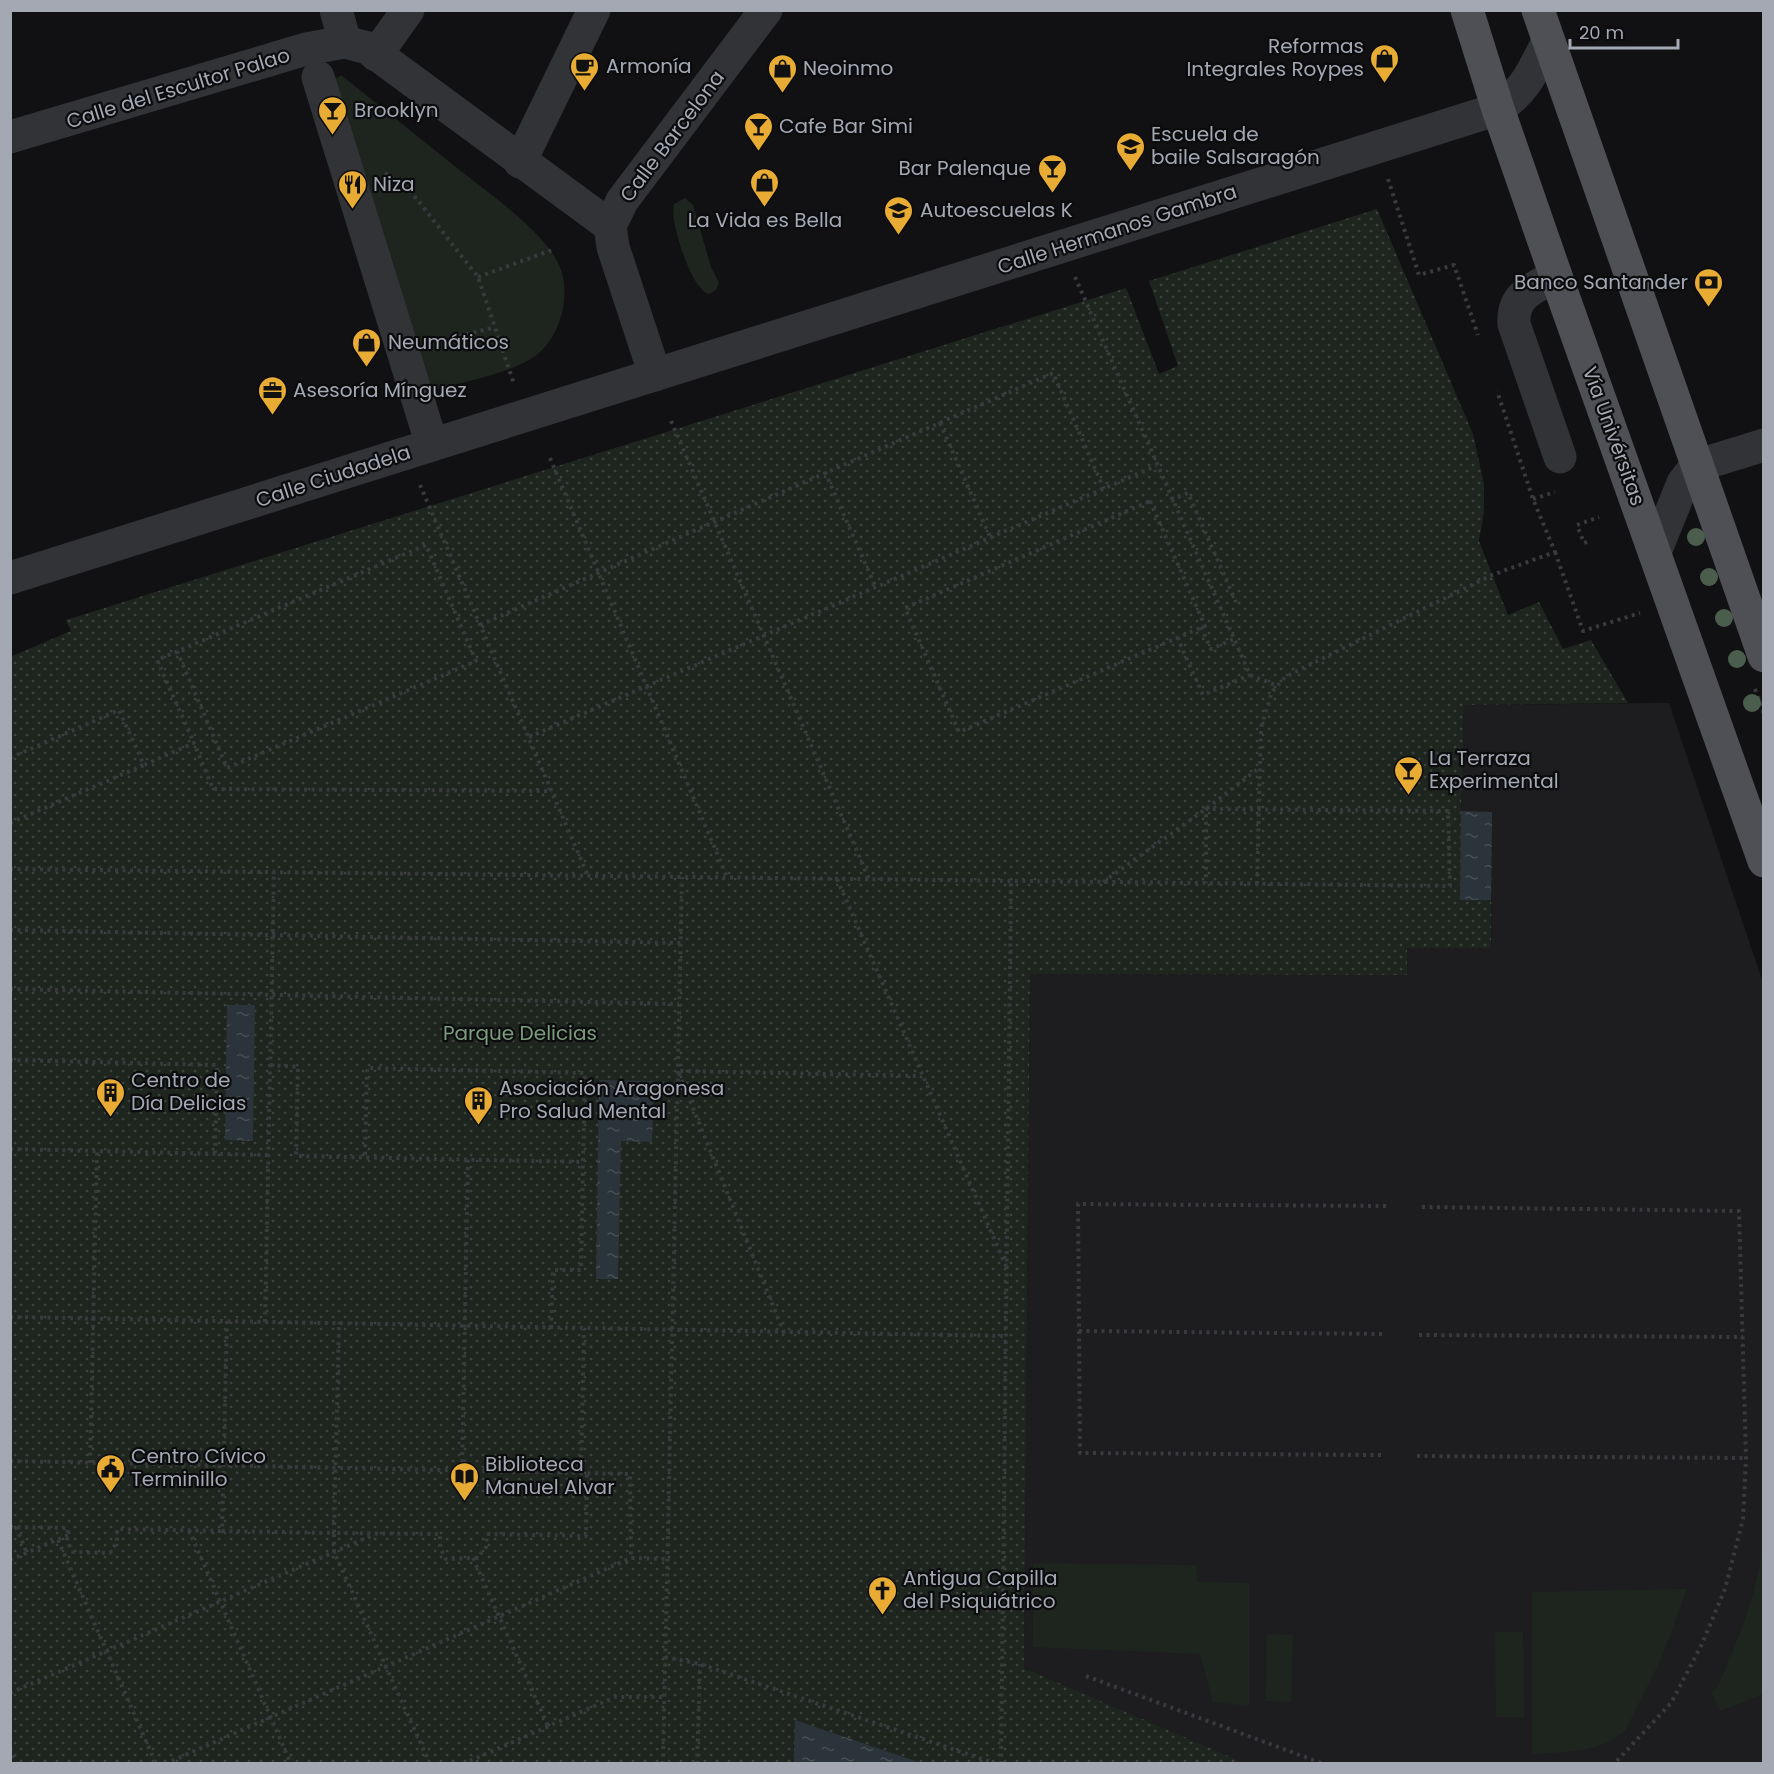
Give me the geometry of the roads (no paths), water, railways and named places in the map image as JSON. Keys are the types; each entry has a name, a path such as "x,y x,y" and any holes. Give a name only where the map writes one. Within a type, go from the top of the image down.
{"main road":[{"name":"Vía Univérsitas","path":"1467,10 1498,109 1556,276 1764,861"},
{"path":"1538,10 1764,656"}],"street":[{"path":"336,10 345,42 358,44 376,55 610,226 613,247 655,375"},
{"path":"376,55 408,10"},
{"path":"520,162 594,10"},
{"name":"Calle Barcelona","path":"610,226 622,201 642,173 766,10"},
{"name":"Calle Hermanos Gambra","path":"655,375 1498,109 1516,96 1527,82 1548,41"},
{"name":"Calle del Escultor Palao","path":"10,137 306,50 345,42"},
{"path":"318,77 432,445"},
{"path":"1556,276 1528,290 1518,300 1514,311 1514,324 1560,457"},
{"name":"Calle Ciudadela","path":"10,578 655,375"},
{"path":"1655,552 1683,483 1696,466 1764,445"}],"water":[{"path":"1461,811 1492,812 1491,900 1460,900"},
{"path":"227,1005 255,1005 253,1141 225,1140"},
{"path":"599,1080 654,1081 652,1142 621,1141 618,1279 596,1279"},
{"path":"795,1720 921,1763 794,1763"}],"place":[{"name":"Reformas Integrales Roypes","path":"1385,84"},
{"name":"Armonía","path":"585,92"},
{"name":"Neoinmo","path":"782,94"},
{"name":"Brooklyn","path":"333,136"},
{"name":"Cafe Bar Simi","path":"758,152"},
{"name":"Escuela de baile Salsaragón","path":"1130,172"},
{"name":"Bar Palenque","path":"1052,194"},
{"name":"La Vida es Bella","path":"765,208"},
{"name":"Niza","path":"352,210"},
{"name":"Autoescuelas K","path":"899,236"},
{"name":"Banco Santander","path":"1709,308"},
{"name":"Neumáticos","path":"367,368"},
{"name":"Asesoría Mínguez","path":"272,416"},
{"name":"La Terraza Experimental","path":"1408,796"},
{"name":"Centro de Día Delicias","path":"110,1118"},
{"name":"Asociación Aragonesa Pro Salud Mental","path":"478,1126"},
{"name":"Centro Cívico Terminillo","path":"110,1494"},
{"name":"Biblioteca Manuel Alvar","path":"464,1502"},
{"name":"Antigua Capilla del Psiquiátrico","path":"882,1616"}],"park label":[{"name":"Parque Delicias","path":"520,1033"}]}
